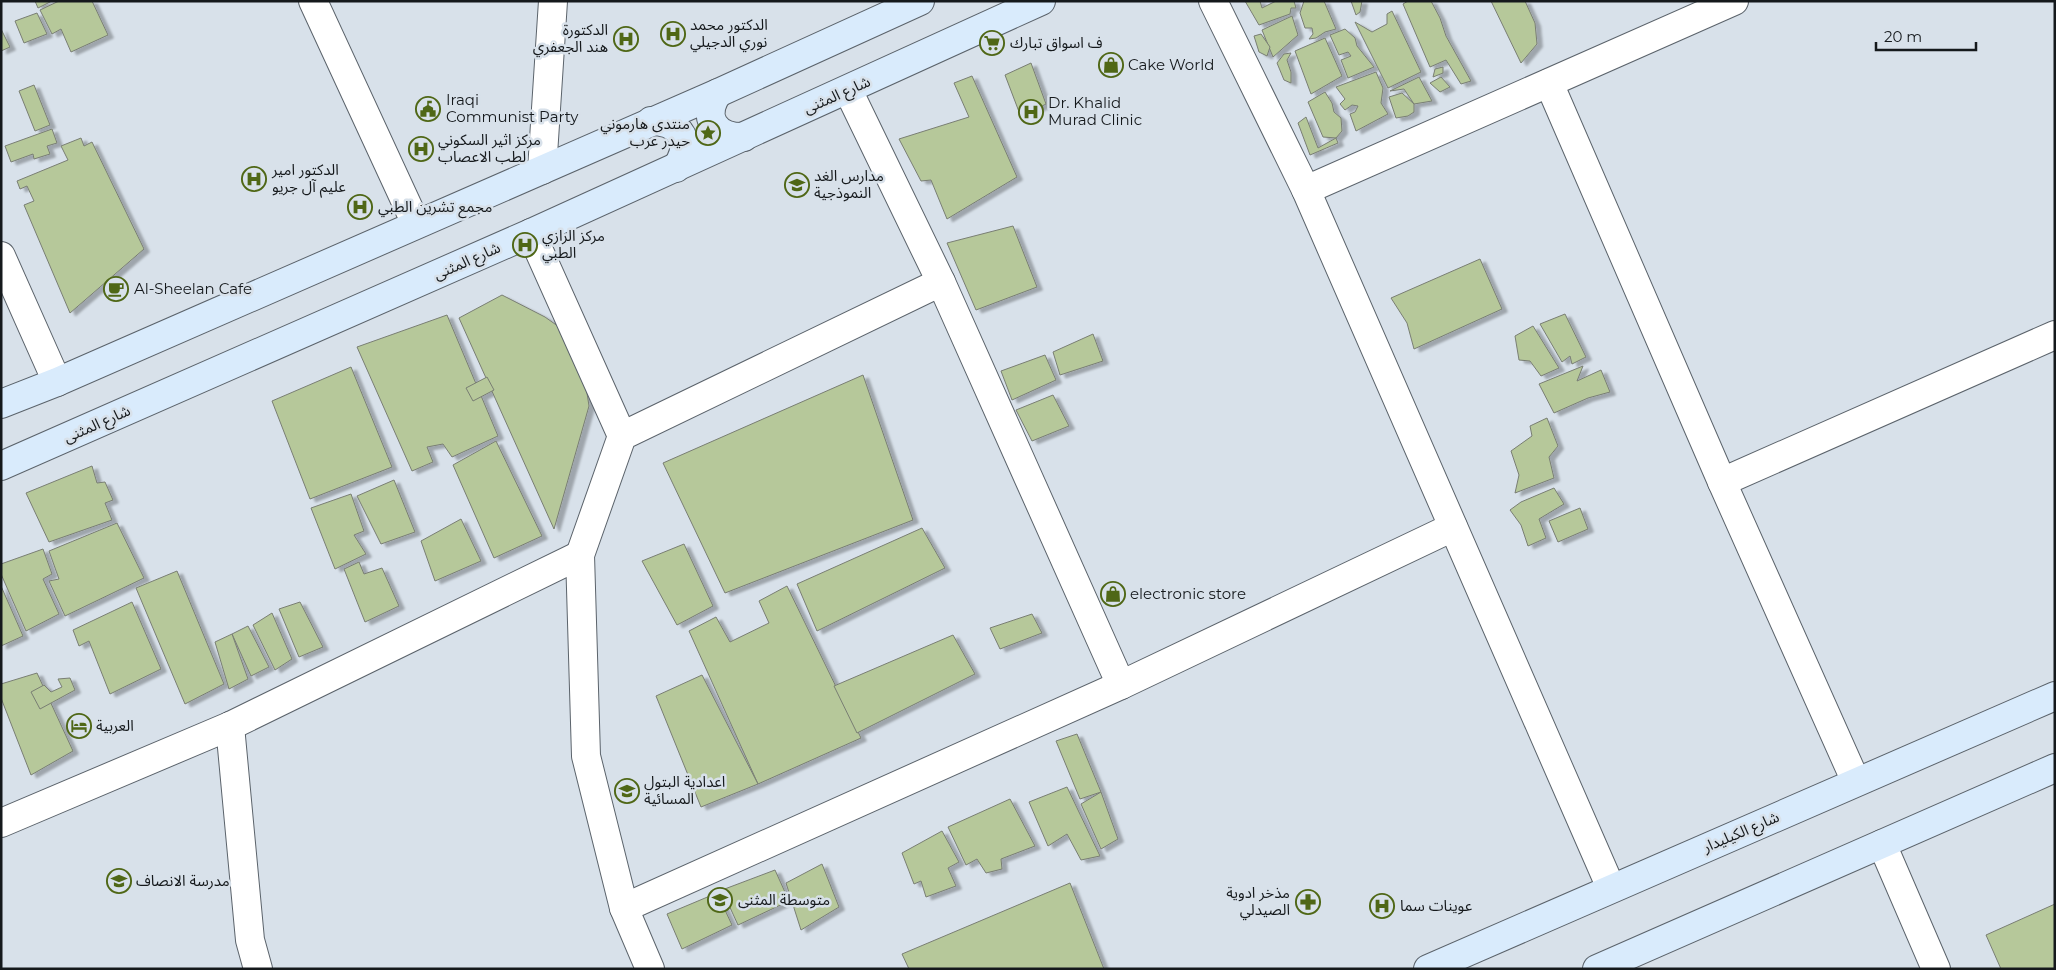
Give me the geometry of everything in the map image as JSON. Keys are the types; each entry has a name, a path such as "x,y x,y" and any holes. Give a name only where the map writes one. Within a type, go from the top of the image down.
{"main road":[{"path":"1,404 57,382 718,93 920,1"},
{"name":"شارع المثنى","path":"1,466 531,233 1040,1"},
{"path":"718,93 712,102 710,114 714,124 722,133 732,137 744,137"},
{"path":"651,121 663,121 674,126 682,135 685,147 683,158 676,168"},
{"name":"شارع الكيليدار","path":"1428,969 2055,696"},
{"path":"1597,969 2055,768"}],"street":[{"path":"313,1 416,224"},
{"path":"542,170 553,1"},
{"path":"1213,1 1306,190 1611,888"},
{"path":"1306,190 1734,1"},
{"path":"1549,83 1722,482 1856,782"},
{"path":"848,90 941,282 1120,685"},
{"path":"531,233 622,436 580,555 586,756 624,908 650,969"},
{"path":"1,256 57,382"},
{"path":"622,436 941,282"},
{"path":"1722,482 2055,335"},
{"path":"624,908 1120,685 1453,526"},
{"path":"1,823 230,726 580,555"},
{"path":"230,726 250,940 258,969"},
{"path":"1882,844 1936,969"}],"building":[{"path":"35,1 52,1 38,8"},
{"path":"59,1 92,1 108,35 71,52 61,29 52,34 40,10"},
{"path":"1245,1 1260,1 1262,8 1276,1 1294,1 1296,8 1291,8 1290,14 1259,25"},
{"path":"1304,1 1324,1 1336,29 1309,39 1313,34 1312,28 1305,28 1300,13"},
{"path":"1351,1 1362,1 1360,12 1356,15"},
{"path":"1408,1 1431,1 1440,18 1446,36 1471,81 1461,84 1446,60 1430,67 1403,4"},
{"path":"1491,1 1525,1 1535,23 1537,44 1521,63"},
{"path":"1392,11 1421,72 1388,88 1355,22 1372,32 1387,24 1387,14"},
{"path":"37,13 47,34 24,43 15,21"},
{"path":"1292,16 1298,35 1273,57 1262,30"},
{"path":"1,29 10,47 1,51"},
{"path":"1345,29 1355,38 1357,46 1374,67 1348,78 1341,60 1351,56 1348,52 1339,55 1330,35"},
{"path":"1261,34 1270,47 1267,56 1259,52 1254,36"},
{"path":"1325,38 1342,76 1311,94 1295,51"},
{"path":"1291,53 1287,60 1291,72 1291,83 1284,80 1277,63 1284,54"},
{"path":"1031,63 1046,104 1021,117 1005,75"},
{"path":"1443,67 1443,73 1433,77 1435,69"},
{"path":"1376,72 1383,88 1381,103 1388,114 1356,131 1350,114 1355,112 1358,106 1352,105 1345,110 1340,104 1345,99 1336,87"},
{"path":"972,76 1017,177 947,219 931,180 921,181 899,139 969,117 954,83"},
{"path":"1419,77 1432,101 1414,104 1404,89 1390,91"},
{"path":"1441,77 1450,87 1440,92 1430,83"},
{"path":"34,85 50,125 35,131 19,91"},
{"path":"1325,92 1332,103 1334,112 1341,118 1342,131 1336,138 1323,137 1308,102"},
{"path":"1402,93 1414,104 1414,112 1408,116 1396,118 1389,97"},
{"path":"1306,117 1318,148 1336,138 1338,143 1310,155 1298,123"},
{"path":"52,129 57,143 47,146 50,154 34,159 33,154 11,162 5,146"},
{"path":"81,138 84,146 92,142 144,249 70,313 24,205 34,201 27,186 20,189 17,181 68,160 61,146"},
{"path":"1013,226 1037,287 976,310 947,243"},
{"path":"1480,259 1502,309 1414,349 1407,323 1391,298"},
{"path":"502,295 545,317 579,341 589,406 554,529 459,318"},
{"path":"1565,314 1586,357 1572,364 1570,356 1562,362 1540,324"},
{"path":"447,315 498,436 452,457 443,444 427,447 433,462 412,471 357,347"},
{"path":"1533,326 1559,368 1541,376 1530,361 1519,360 1515,336"},
{"path":"1093,334 1103,361 1060,375 1053,352"},
{"path":"1045,355 1056,380 1012,400 1001,371"},
{"path":"1583,366 1577,381 1601,370 1610,392 1588,398 1554,413 1539,384"},
{"path":"351,367 392,467 310,499 272,401"},
{"path":"863,375 913,520 725,593 663,463"},
{"path":"487,377 494,390 473,401 466,388"},
{"path":"1053,395 1069,426 1032,441 1016,410"},
{"path":"1547,418 1558,446 1549,457 1554,478 1515,493 1519,475 1511,451 1532,436 1530,426"},
{"path":"496,441 542,536 494,558 453,465"},
{"path":"92,466 97,483 105,482 113,500 105,503 112,520 49,542 26,493"},
{"path":"394,480 415,532 381,544 357,496"},
{"path":"1554,488 1564,504 1539,519 1546,538 1528,546 1521,525 1510,510 1521,502"},
{"path":"351,494 364,531 354,535 366,554 335,569 311,508"},
{"path":"1580,508 1588,529 1558,542 1549,521"},
{"path":"461,519 481,561 435,581 421,541"},
{"path":"117,523 144,578 65,616 49,581 59,579 49,551"},
{"path":"922,528 945,568 817,631 797,584"},
{"path":"684,544 713,606 677,625 642,561"},
{"path":"43,549 52,574 43,579 59,614 26,631 1,574 1,564"},
{"path":"359,562 364,574 382,568 399,606 365,622 344,569"},
{"path":"177,571 224,684 185,704 136,588"},
{"path":"1,586 23,636 1,646"},
{"path":"787,586 861,738 758,784 689,631 716,617 730,642 769,623 759,601"},
{"path":"132,602 161,669 110,694 89,641 79,646 73,630"},
{"path":"300,602 323,647 299,657 279,609"},
{"path":"272,613 292,659 275,670 253,625"},
{"path":"1032,614 1042,633 1000,649 990,628"},
{"path":"248,626 269,667 251,676 232,634"},
{"path":"232,634 248,679 229,689 215,642"},
{"path":"953,635 975,674 857,733 834,686"},
{"path":"37,673 73,751 31,775 1,698 1,684"},
{"path":"702,675 758,784 701,807 656,696"},
{"path":"70,678 75,690 40,709 31,692 44,685 51,692 62,687 58,679"},
{"path":"1077,734 1101,792 1080,799 1056,741"},
{"path":"1067,787 1100,856 1081,860 1067,834 1048,846 1029,802"},
{"path":"1101,792 1118,839 1101,849 1081,804"},
{"path":"1010,799 1035,846 1001,859 1002,869 986,873 977,859 966,865 948,827"},
{"path":"942,831 959,862 948,868 956,886 926,897 921,881 914,884 902,853"},
{"path":"822,864 839,907 801,930 786,883"},
{"path":"775,870 789,901 738,925 722,890"},
{"path":"1070,883 1104,969 909,969 902,954"},
{"path":"717,893 732,925 682,949 667,914"},
{"path":"2055,904 2055,969 2001,969 1986,935"}],"place":[{"name":"الدكتور محمد نوري الدجيلي","path":"673,34"},
{"name":"الدكتورة هند الجعفري","path":"626,39"},
{"name":"ف اسواق تبارك","path":"992,43"},
{"name":"Cake World","path":"1111,65"},
{"name":"Iraqi Communist Party","path":"428,109"},
{"name":"Dr. Khalid Murad Clinic","path":"1031,112"},
{"name":"منتدى هارموني حيدر عرب","path":"708,133"},
{"name":"مركز اثير السكوني لطب الاعصاب","path":"421,149"},
{"name":"الدكتور امير عليم آل جريو","path":"254,179"},
{"name":"مدارس الغد النموذجية","path":"797,185"},
{"name":"مجمع تشرين الطبي","path":"360,207"},
{"name":"مركز الرازي الطبي","path":"525,245"},
{"name":"Al-Sheelan Cafe","path":"116,289"},
{"name":"electronic store","path":"1113,594"},
{"name":"العربية","path":"79,726"},
{"name":"اعدادية البتول المسائية","path":"627,791"},
{"name":"مدرسة الانصاف","path":"119,881"},
{"name":"متوسطة المثنى","path":"720,900"},
{"name":"مذخر ادوية الصيدلي","path":"1308,902"},
{"name":"عوينات سما","path":"1382,906"}]}
